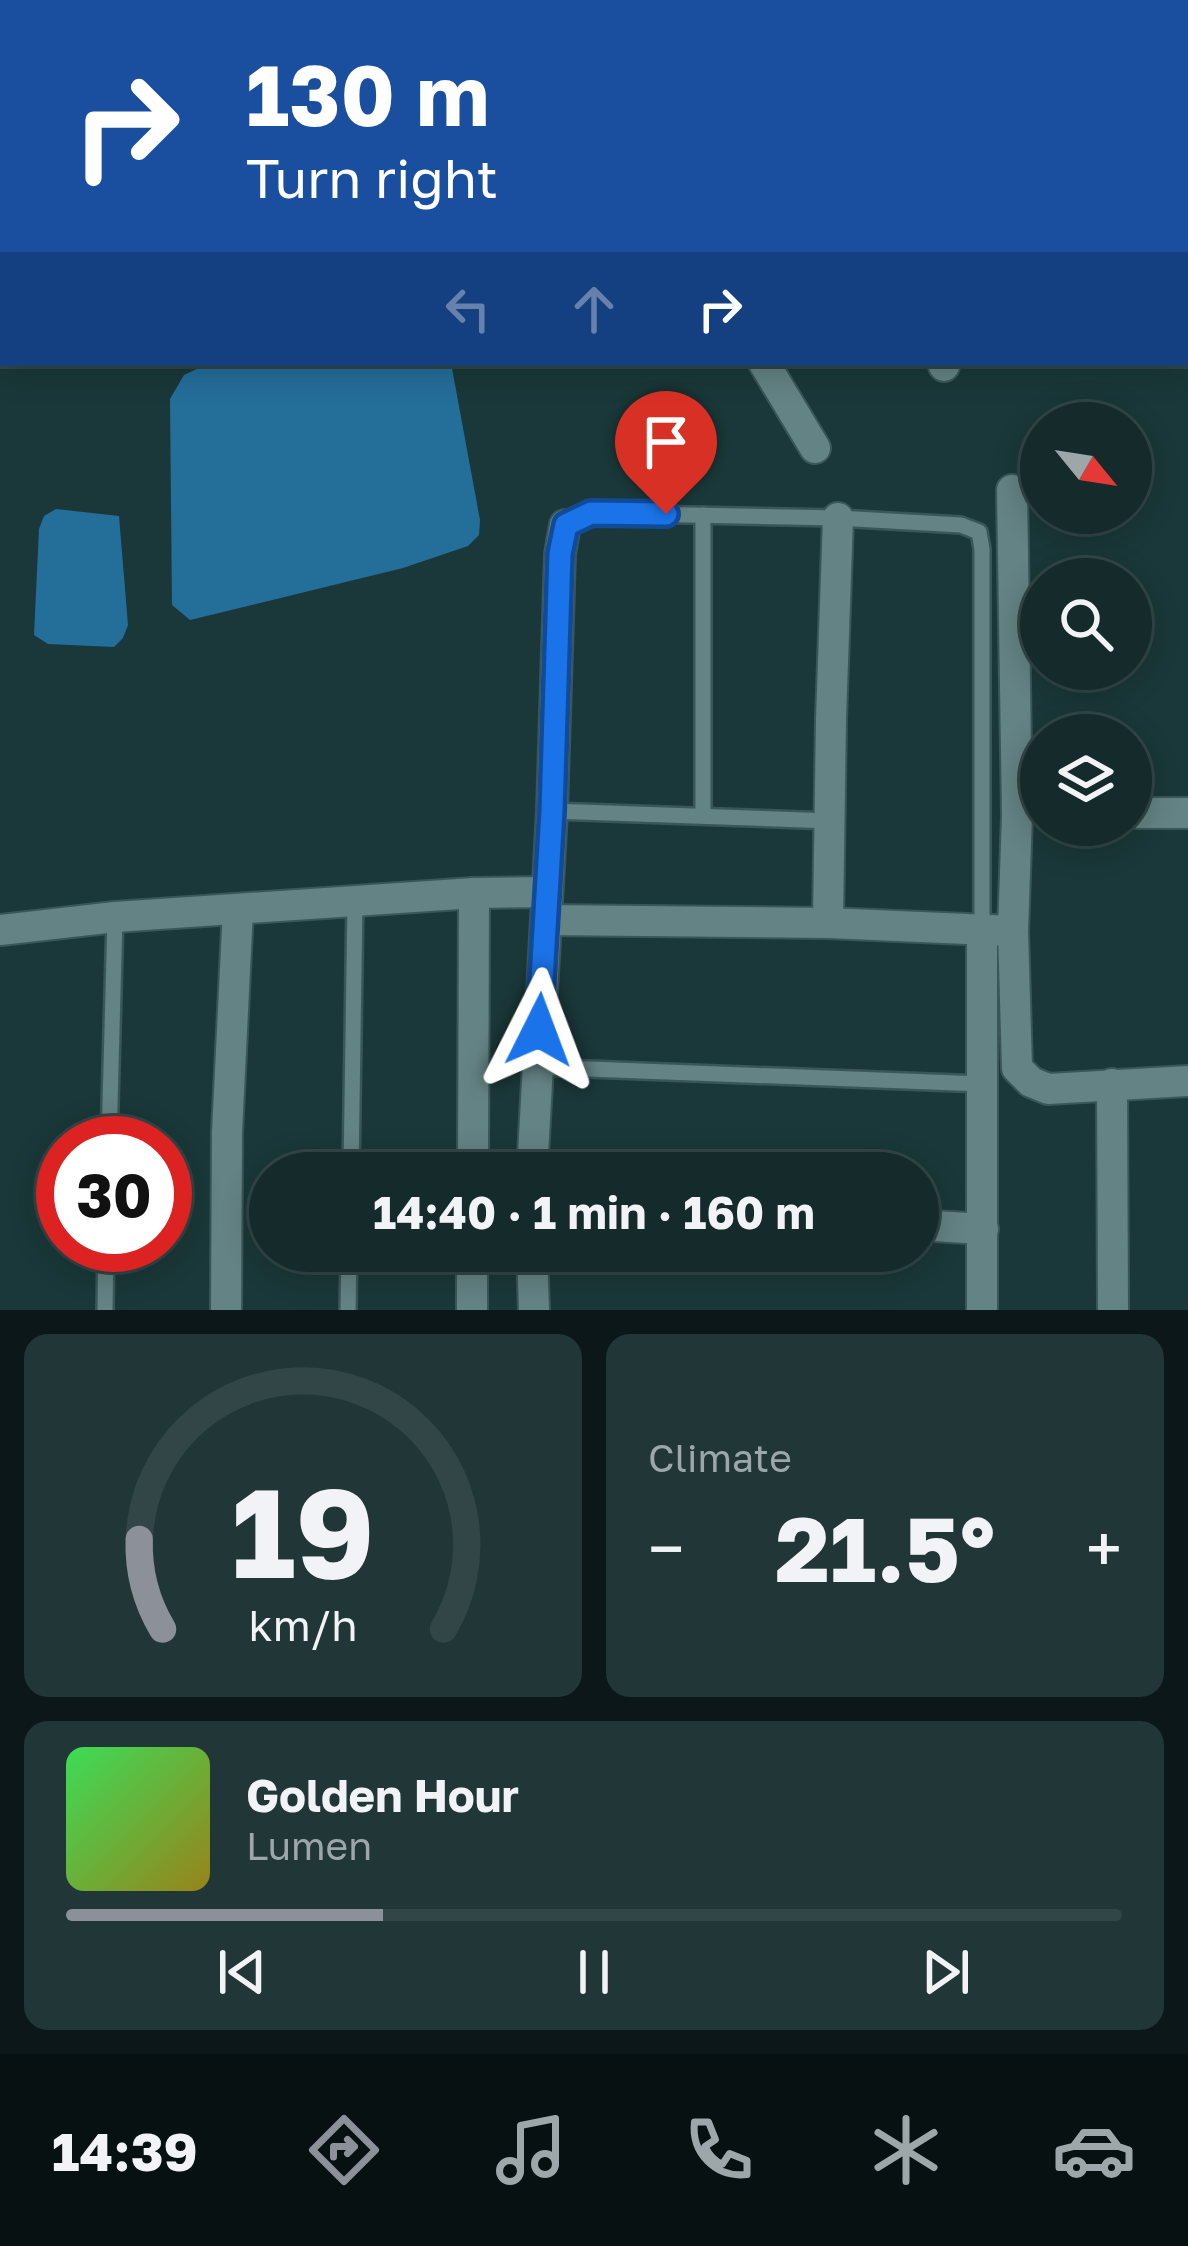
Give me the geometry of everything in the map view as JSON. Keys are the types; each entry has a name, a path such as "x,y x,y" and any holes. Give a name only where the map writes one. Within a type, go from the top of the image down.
{"street":[{"path":"766,366 815,448"},
{"path":"1012,490 1024,714"},
{"path":"828,923 838,518"},
{"path":"533,1152 552,811 560,554 566,525"},
{"path":"1152,813 1188,813"},
{"path":"982,1310 982,1084 997,930 1020,846"},
{"path":"0,930 116,916 474,893 546,906 997,930"},
{"path":"472,1152 474,893"},
{"path":"226,1310 227,1132 238,909"},
{"path":"997,930 1017,1067 1031,1082 1048,1089 1188,1081"},
{"path":"1112,1084 1113,1310"},
{"path":"939,1226 983,1229"},
{"path":"472,1272 472,1310"},
{"path":"533,1272 534,1310"}],"lane":[{"path":"566,525 591,513 838,518 961,525 979,532 997,930"},
{"path":"703,816 704,515"},
{"path":"552,811 831,821"},
{"path":"351,1152 355,900"},
{"path":"110,1116 116,916"},
{"path":"537,1067 982,1084"},
{"path":"105,1310 106,1272"},
{"path":"348,1310 349,1272"}],"water":[{"path":"203,366 452,366 479,535 468,546 403,568 190,620 172,605 170,399 184,375"},
{"path":"56,509 119,516 128,625 114,647 48,644 34,635 39,529 44,516"}],"route":[{"path":"539,1030 560,554 566,525 591,513 666,514"}]}
